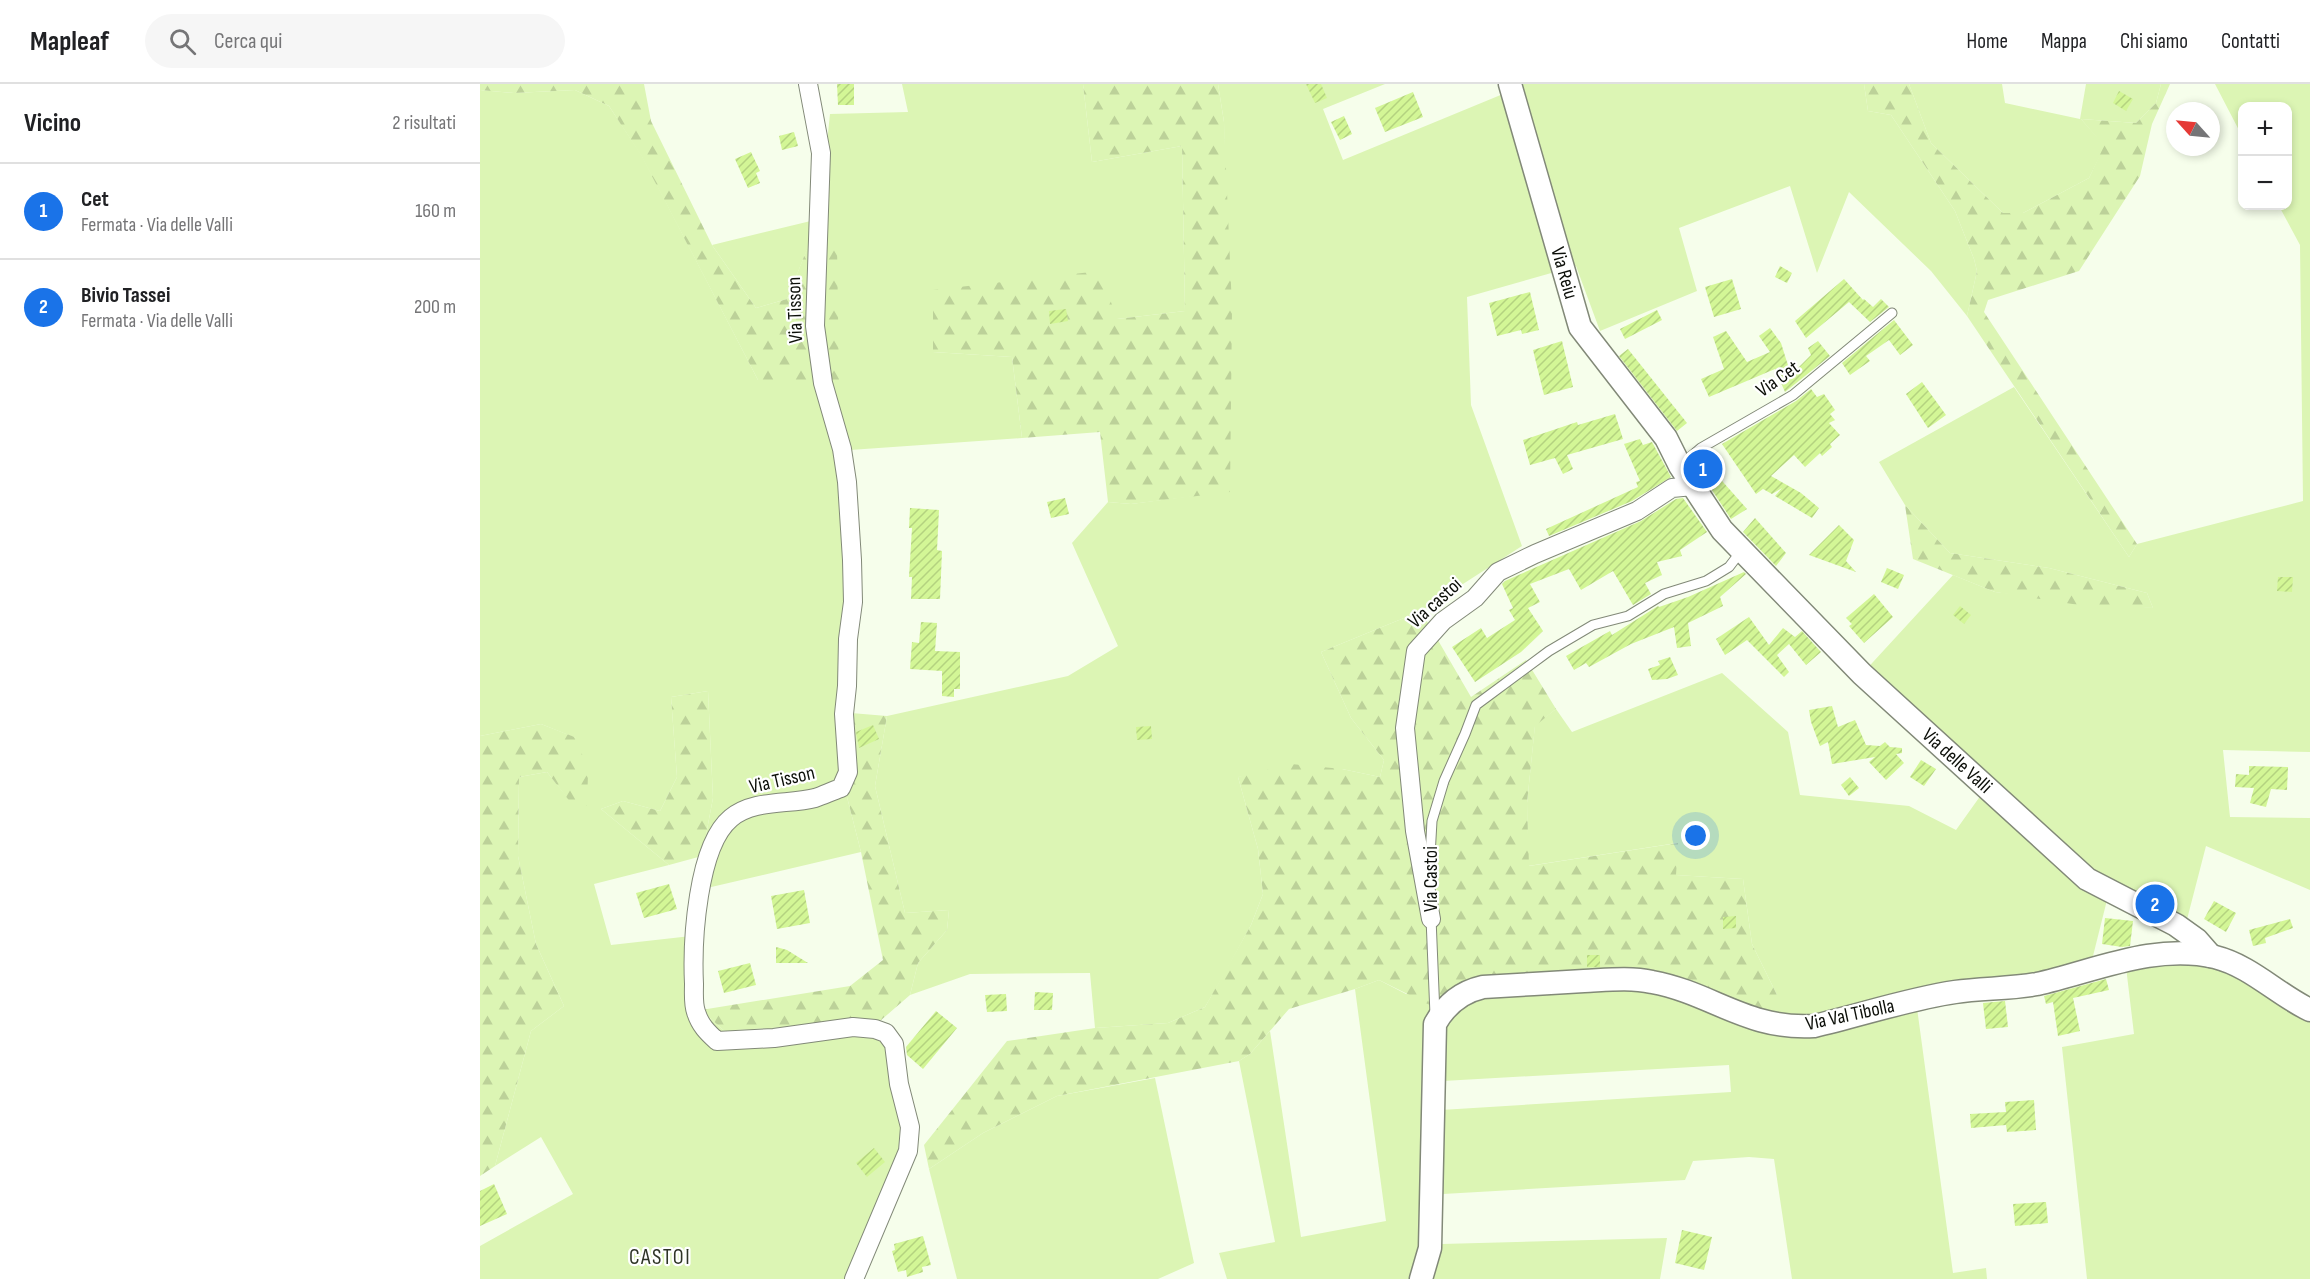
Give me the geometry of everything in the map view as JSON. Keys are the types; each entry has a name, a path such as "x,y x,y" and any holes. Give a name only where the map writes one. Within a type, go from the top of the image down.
{"street":[{"name":"Via Tisson","path":"808,84 821,153 815,326 824,383 842,449 848,482 853,602 848,639 848,687 844,714 848,772 841,788 814,798 756,807 733,816 719,830 709,851 698,900 692,961 695,1010 702,1028 717,1041 774,1038 853,1027 875,1029 886,1033 894,1044 899,1084 910,1127 908,1151 854,1279"},
{"name":"Via Reiu","path":"1510,84 1580,327 1666,438"},
{"name":"Via delle Valli","path":"1666,438 1680,466 1722,530 1862,674 2087,879 2183,929 2211,956 2240,967 2310,1010"},
{"name":"Via castoi","path":"1431,919 1415,831 1405,728 1416,651 1443,621 1475,598 1498,572 1534,554 1637,511 1672,488 1693,486"},
{"name":"Via Val Tibolla","path":"1435,1024 1447,1006 1472,990 1484,987 1620,979 1652,981 1682,990 1766,1023 1796,1027 1814,1026 1954,992 2037,984 2137,957 2161,954 2211,956"},
{"name":"Via Castoi","path":"1421,1279 1430,1248 1435,1024"}],"lane":[{"name":"Via Cet","path":"1680,466 1701,448 1793,395 1892,313"},
{"name":"Via Castoi","path":"1435,1024 1429,880 1432,821 1444,781 1476,705 1549,651 1593,625 1628,616 1664,594 1706,581 1729,567 1742,550"}],"green space":[{"path":"480,84 644,84 651,121 712,245 756,308 787,299 819,219 837,244 839,382 758,380 642,157 609,106 575,90 514,93 480,90"},
{"path":"902,84 1083,84 1092,162 1182,146 1185,311 1117,319 933,352 1012,357 1022,438 850,450 851,713 847,797 861,852 707,888 702,856 713,798 708,691 671,697 677,777 660,811 623,801 601,809 669,865 594,884 611,945 700,935 701,1010 729,1035 736,1030 880,1021 902,1078 912,1154 853,1279 480,1279 480,1246 573,1194 541,1137 495,1166 531,1031 564,1006 536,944 518,856 519,777 547,772 571,802 576,738 541,724 480,736 480,90 514,93 575,90 609,106 642,156 758,380 819,220 787,299 756,308 712,245 819,219 830,114 908,112"},
{"path":"1083,84 1218,84 1224,122 1232,308 1230,492 1131,504 1108,502 1100,432 1022,438 1012,357 933,352 933,290 1100,271 1117,319 1185,311 1182,146 1092,162"},
{"path":"1218,84 1385,84 1323,109 1343,160 1520,87 1520,84 1864,84 1868,111 1891,115 1955,211 1977,271 1967,316 1931,271 1849,192 1817,273 1790,186 1679,228 1697,291 1600,331 1576,266 1467,297 1471,405 1522,546 1421,611 1321,652 1351,718 1384,760 1380,777 1342,769 1238,777 1258,849 1263,894 1251,925 1205,1007 1168,1023 1095,1028 1090,973 970,974 910,995 918,963 947,930 949,910 905,913 875,786 887,716 1068,676 1118,646 1072,543 1108,502 1131,504 1230,491 1224,122"},
{"path":"1864,84 1909,84 1931,143 2003,213 2023,213 2089,178 2104,146 2081,119 2136,123 2156,103 2161,84 2170,84 2152,124 2140,176 2079,271 1988,300 1984,312 2137,544 2129,557 1967,316 1977,271 1955,211 1891,115 1868,111"},
{"path":"1909,84 2002,84 2005,103 2080,119 2086,84 2161,84 2156,103 2136,123 2081,119 2105,146 2089,178 2023,213 2003,213 1931,143"},
{"path":"2215,84 2310,84 2310,752 2223,750 2230,817 2310,818 2310,890 2206,846 2184,931 2110,888 2092,960 1917,1008 1953,1273 1986,1268 1987,1279 1792,1279 1774,1159 1749,1157 1693,1161 1685,1180 1443,1194 1440,1211 1442,1244 1667,1238 1660,1279 1227,1279 1219,1253 1275,1242 1239,1061 1250,1054 1270,1031 1301,1237 1386,1221 1355,989 1379,980 1406,994 1646,986 1777,995 1752,944 1743,879 1675,875 1677,843 1528,866 1527,803 1535,725 1556,709 1572,732 1722,673 1788,732 1800,795 1909,806 1956,830 1986,788 1862,674 1953,575 1995,592 2153,608 2147,593 2049,568 1950,553 1905,505 1879,462 2014,387 2129,557 2137,544 2303,501 2300,245 2281,210 2292,210 2292,102 2238,102 2238,128","holes":["1729,1065 1731,1092 1441,1110 1443,1081"]},
{"path":"1905,505 1950,553 2049,568 2147,593 2153,608 2079,605 1995,592 1913,559"},
{"path":"1421,611 1471,697 1526,660 1556,709 1535,726 1527,803 1529,866 1678,843 1676,875 1743,879 1752,944 1777,995 1751,1024 1646,986 1493,992 1446,1013 1379,980 1289,1009 1250,1054 1239,1061 1057,1096 983,1133 929,1169 924,1145 1007,1041 1095,1028 1168,1023 1205,1007 1251,925 1263,894 1258,849 1238,777 1291,764 1342,769 1380,777 1384,760 1351,718 1321,652"},
{"path":"708,691 713,798 702,856 669,865 601,809 623,801 660,811 677,777 671,697"},
{"path":"851,713 887,716 875,786 905,913 949,910 947,930 918,963 910,995 880,1021 736,1030 729,1035 701,1010 850,986 883,960 861,852 847,797"},
{"path":"541,724 577,738 588,773 587,806 571,803 547,772 519,777 518,856 536,944 564,1006 531,1031 495,1166 480,1176 480,736"},
{"path":"2206,944 2310,1006 2310,1279 2087,1279 2062,1047 2134,1034 2126,967"},
{"path":"1155,1078 1194,1263 1158,1279 957,1279 929,1169 983,1133 1057,1096"}],"building":[{"path":"837,84 854,84 854,105 838,105"},
{"path":"1306,84 1321,84 1327,98 1315,103"},
{"path":"2119,91 2133,99 2126,111 2113,103"},
{"path":"1413,92 1423,117 1385,132 1375,108"},
{"path":"1344,116 1352,134 1340,140 1331,122"},
{"path":"794,132 798,146 782,150 779,136"},
{"path":"751,152 760,171 756,173 760,183 748,188 735,159"},
{"path":"1780,266 1792,273 1787,283 1775,277"},
{"path":"1732,279 1741,309 1714,317 1705,287"},
{"path":"1844,279 1863,300 1873,307 1881,299 1889,307 1870,322 1849,302 1806,338 1795,321"},
{"path":"1530,292 1539,330 1522,334 1521,330 1497,336 1489,303"},
{"path":"1066,309 1068,321 1050,324 1049,311"},
{"path":"1657,310 1662,320 1625,339 1620,329"},
{"path":"1894,320 1913,345 1900,355 1889,340 1866,356 1870,361 1850,375 1842,363"},
{"path":"1770,328 1781,343 1791,375 1811,355 1808,348 1818,341 1830,356 1785,392 1775,369 1709,397 1701,379 1724,369 1713,337 1726,331 1747,362 1770,352 1759,336"},
{"path":"1562,341 1573,387 1544,395 1533,350"},
{"path":"1628,349 1687,423 1677,431 1619,356"},
{"path":"1922,382 1946,415 1928,428 1906,394"},
{"path":"1811,389 1817,397 1824,394 1835,410 1830,414 1835,420 1829,423 1840,435 1830,444 1832,447 1822,456 1820,453 1805,467 1794,455 1771,476 1801,493 1819,508 1812,518 1775,496 1782,488 1772,494 1763,489 1756,494 1722,444 1796,401"},
{"path":"1615,414 1623,439 1567,455 1573,469 1563,474 1555,458 1530,465 1523,440 1577,422 1578,425"},
{"path":"1640,439 1643,445 1652,442 1671,477 1632,501 1549,536 1546,529 1638,487 1636,482 1640,481 1624,444"},
{"path":"1715,473 1747,509 1731,519 1706,481"},
{"path":"1065,498 1069,514 1051,518 1047,502"},
{"path":"1683,498 1707,532 1680,550 1682,556 1657,562 1662,575 1645,583 1651,594 1633,605 1613,571 1581,590 1569,569 1530,584 1540,602 1528,608 1543,631 1521,652 1475,682 1452,647 1481,628 1487,638 1515,620 1509,610 1513,608 1502,584 1505,581 1641,521 1676,499"},
{"path":"910,508 939,510 937,550 942,551 940,599 911,599"},
{"path":"1755,518 1786,553 1776,566 1743,532"},
{"path":"1839,525 1854,540 1846,561 1856,572 1809,555"},
{"path":"1887,568 1904,575 1898,589 1881,582"},
{"path":"1744,572 1746,574 1720,597 1723,606 1688,623 1691,646 1677,648 1674,627 1631,644 1589,667 1586,663 1574,670 1566,656 1610,631 1612,635 1658,606 1688,597"},
{"path":"2278,577 2293,577 2292,592 2277,591"},
{"path":"1874,594 1893,617 1864,643 1849,626 1852,624 1846,618"},
{"path":"1960,606 1971,615 1964,624 1953,615"},
{"path":"1749,617 1769,645 1783,628 1795,637 1802,631 1821,652 1806,665 1789,644 1777,655 1789,672 1784,677 1747,640 1725,655 1716,639"},
{"path":"921,622 937,623 935,651 960,652 960,689 954,689 954,697 942,696 942,671 910,669 912,642 919,643"},
{"path":"1670,657 1678,675 1667,679 1652,680 1648,669 1660,665 1658,661"},
{"path":"1832,706 1838,727 1855,720 1866,745 1880,746 1885,742 1890,747 1902,748 1902,753 1896,754 1904,763 1886,780 1869,762 1875,757 1832,764 1828,742 1820,746 1809,710"},
{"path":"873,725 879,739 859,748 856,732"},
{"path":"1151,726 1152,739 1137,740 1136,727"},
{"path":"1921,760 1936,769 1924,786 1910,777"},
{"path":"2249,766 2288,767 2287,790 2271,789 2266,807 2250,803 2254,788 2235,787 2236,774 2249,775"},
{"path":"1850,777 1859,788 1849,796 1841,785"},
{"path":"669,884 677,909 644,918 636,893"},
{"path":"804,890 810,923 777,929 771,896"},
{"path":"2214,901 2236,913 2226,932 2204,919"},
{"path":"1736,916 1736,928 1723,929 1723,917"},
{"path":"2105,918 2133,921 2130,946 2102,944"},
{"path":"2290,919 2293,928 2265,938 2266,943 2253,946 2249,930"},
{"path":"776,947 787,950 808,963 776,963"},
{"path":"1587,955 1600,955 1600,967 1587,967"},
{"path":"750,963 756,985 724,993 718,971"},
{"path":"2106,979 2109,990 2073,998 2080,1031 2058,1036 2053,1002 2046,1004 2044,996"},
{"path":"1035,992 1053,993 1052,1010 1034,1010"},
{"path":"1006,994 1007,1011 987,1012 985,995"},
{"path":"2005,1001 2008,1027 1986,1029 1983,1003"},
{"path":"936,1011 957,1028 923,1069 907,1055 906,1047"},
{"path":"2034,1100 2036,1130 2007,1132 2006,1125 1971,1128 1970,1114 2006,1112 2005,1102"},
{"path":"874,1148 885,1162 867,1177 856,1163"},
{"path":"494,1184 507,1214 480,1226 480,1191"},
{"path":"2046,1202 2048,1223 2015,1226 2013,1204"},
{"path":"1682,1230 1712,1237 1704,1270 1675,1263"},
{"path":"923,1236 931,1265 922,1267 923,1272 907,1277 906,1270 898,1272 892,1251 895,1250 894,1244"}],"place":[{"name":"Cet","path":"1703,469"},
{"name":"Bivio Tassei","path":"2155,904"}],"district":[{"name":"CASTOI","path":"660,1257"}]}
